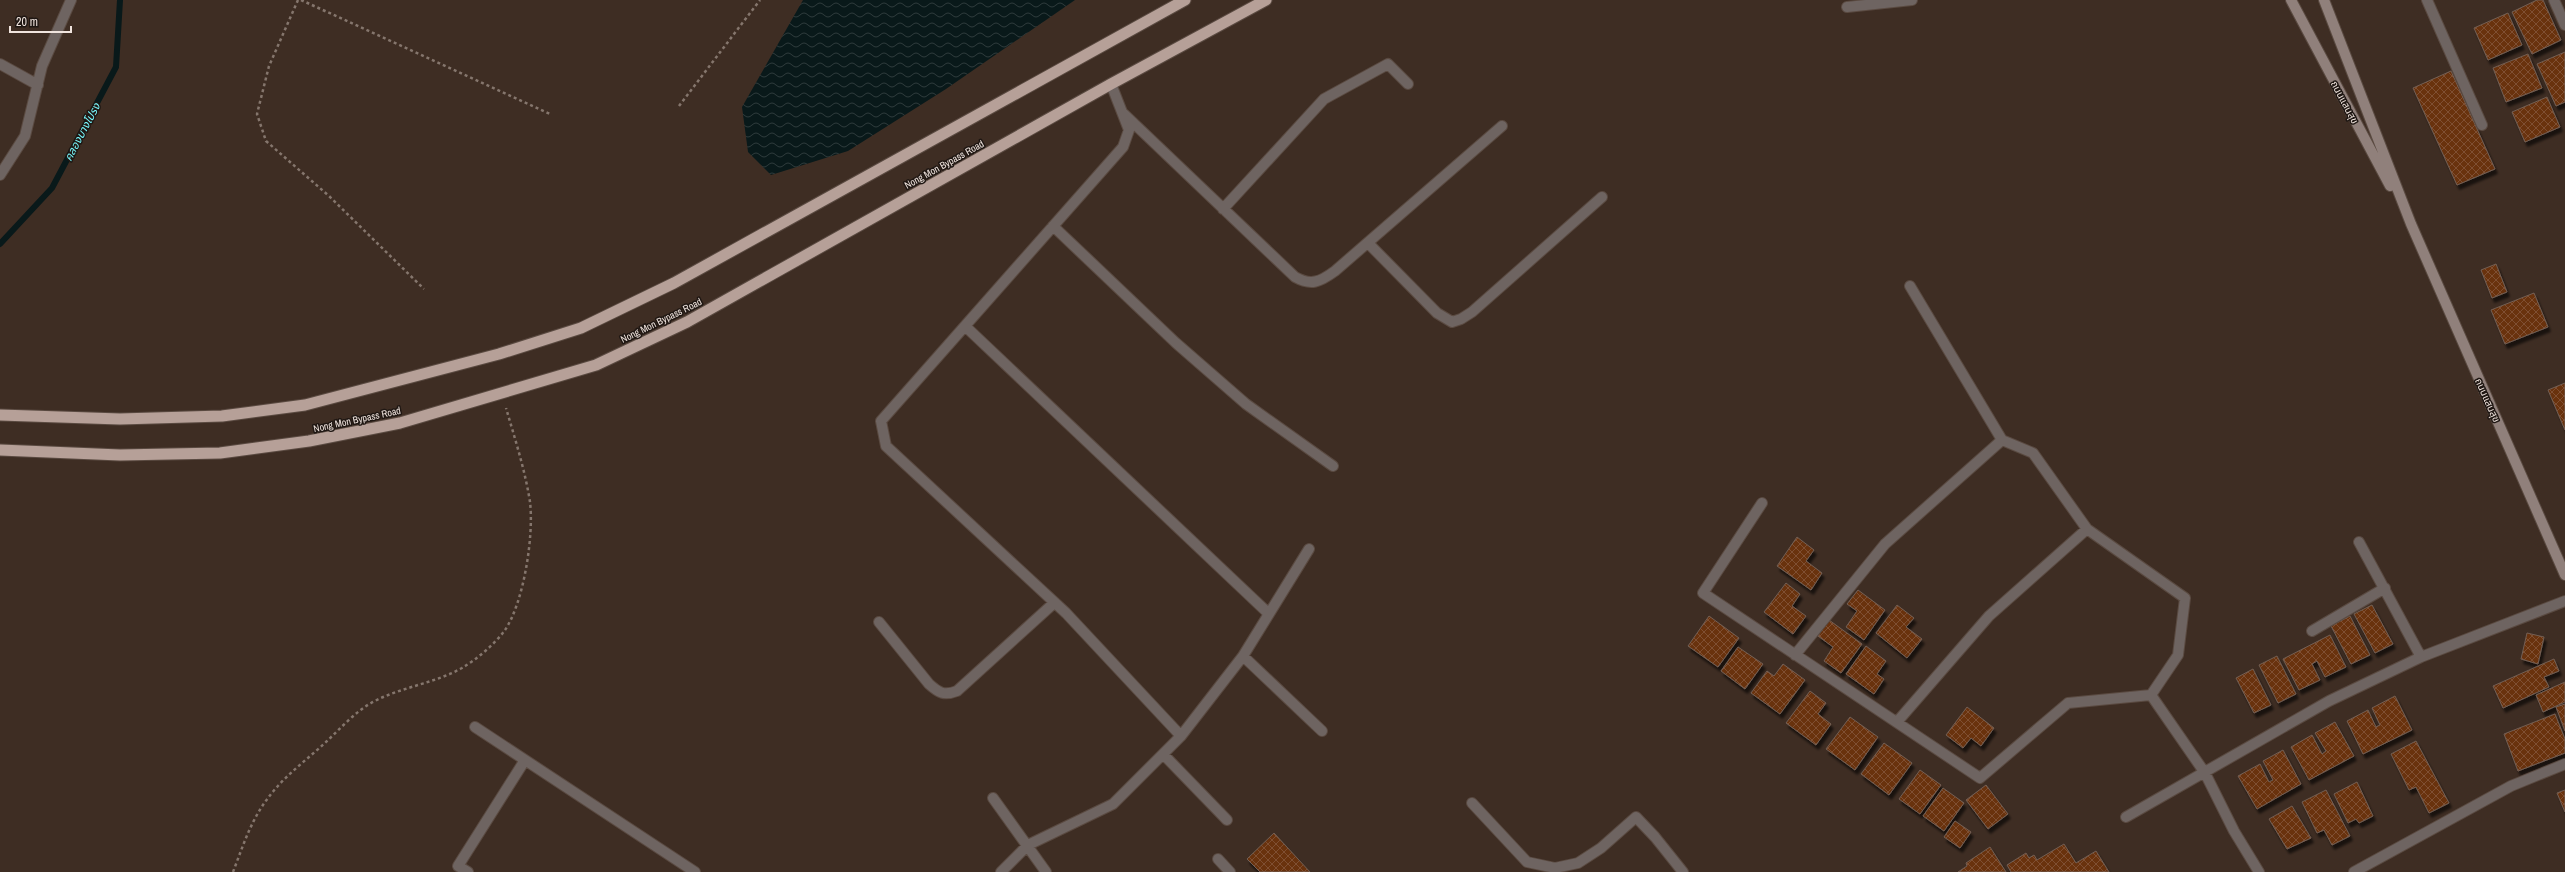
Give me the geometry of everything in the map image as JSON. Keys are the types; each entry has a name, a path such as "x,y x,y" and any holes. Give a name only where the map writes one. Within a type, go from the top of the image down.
{"highway":[{"path":"0,415 120,419 222,416 305,405 499,354 581,328 674,283 1185,0"},
{"name":"Nong Mon Bypass Road","path":"0,450 120,455 220,453 309,441 400,423 503,394 596,365 686,322 1111,84 1266,0"}],"main road":[{"name":"ถนนแสนสุข","path":"2291,0 2411,224"},
{"name":"ถนนแสนสุข","path":"2324,0 2411,224 2565,575"}],"street":[{"path":"0,175 25,136 42,66 71,0"},
{"path":"1847,7 1912,0"},
{"path":"2427,0 2482,125"},
{"path":"2554,0 2565,25"},
{"path":"0,64 38,85"},
{"path":"1224,209 1324,99 1388,64 1408,84"},
{"path":"1111,84 1129,130 1123,147 881,421 886,446 1054,603 1181,736"},
{"path":"1122,112 1295,276 1305,282 1322,280 1502,126"},
{"path":"1368,242 1437,313 1452,322 1461,320 1472,312 1602,197"},
{"path":"1053,226 1176,343 1246,404 1334,466"},
{"path":"1910,286 2002,440 2033,453 2086,529 2185,598 2178,655 2151,696"},
{"path":"965,326 1268,613"},
{"path":"1795,655 1885,544 2002,440"},
{"path":"1762,503 1703,593 1980,778 2068,703 2151,696"},
{"path":"1897,722 1989,616 2086,529"},
{"path":"2359,542 2421,657"},
{"path":"1001,872 1028,846 1113,804 1181,736 1243,656 1268,613 1309,549"},
{"path":"2312,631 2385,588"},
{"path":"2126,817 2329,701 2421,657 2565,601"},
{"path":"878,622 929,684 938,692 946,695 957,691 1054,603"},
{"path":"1243,656 1322,731"},
{"path":"2151,696 2205,773 2234,831 2259,872"},
{"path":"474,727 695,872"},
{"path":"1163,754 1227,820"},
{"path":"468,872 458,866 525,760"},
{"path":"2354,872 2511,786 2565,764"},
{"path":"993,798 1046,872"},
{"path":"1472,803 1527,862 1555,868 1578,863 1601,848 1636,817 1655,837 1683,872"},
{"path":"1218,859 1230,872"}],"path":[{"path":"298,0 269,66 257,114 266,141 329,196 424,289"},
{"path":"301,0 550,114"},
{"path":"679,106 760,0"},
{"path":"233,872 248,832 268,798 354,715 382,697 402,689 436,680 464,667 492,644 505,629 523,584 530,541 530,504 525,475 503,394"}],"water":[{"path":"803,0 1075,0 946,89 848,151 771,175 748,152 742,107"}],"building":[{"path":"2537,0 2543,0 2561,40 2532,54 2512,12"},
{"path":"2508,13 2522,45 2488,60 2474,28"},
{"path":"2565,52 2565,102 2556,106 2537,64"},
{"path":"2528,54 2542,88 2506,102 2493,68"},
{"path":"2451,71 2495,169 2457,185 2413,88"},
{"path":"2547,97 2560,127 2525,142 2512,112"},
{"path":"2496,264 2507,292 2492,298 2481,270"},
{"path":"2534,293 2548,327 2505,344 2491,310"},
{"path":"2565,383 2565,430 2548,390"},
{"path":"1797,537 1814,550 1806,561 1822,573 1811,590 1777,566"},
{"path":"1786,583 1800,594 1792,606 1806,616 1793,634 1764,612"},
{"path":"1858,590 1885,610 1864,640 1846,627 1857,611 1847,604"},
{"path":"1897,605 1914,618 1906,627 1922,639 1907,658 1876,633"},
{"path":"2372,605 2393,644 2375,653 2354,614"},
{"path":"1709,616 1739,638 1718,667 1688,646"},
{"path":"2350,616 2370,655 2351,664 2331,626"},
{"path":"1829,620 1862,644 1841,673 1824,661 1833,647 1818,636"},
{"path":"2527,633 2544,637 2538,664 2521,659"},
{"path":"2330,635 2346,667 2325,677 2317,661 2312,664 2320,680 2299,690 2283,659"},
{"path":"1866,646 1886,661 1877,674 1884,679 1874,694 1846,674"},
{"path":"1738,647 1763,664 1745,689 1721,671"},
{"path":"2277,656 2296,694 2278,703 2259,665"},
{"path":"2554,659 2559,671 2544,677 2549,687 2503,708 2493,686"},
{"path":"1783,664 1805,680 1780,714 1751,693 1767,671 1774,676"},
{"path":"2253,669 2271,705 2254,713 2236,678"},
{"path":"2565,682 2565,702 2543,712 2536,695"},
{"path":"1810,691 1826,703 1818,714 1831,724 1816,745 1786,723"},
{"path":"2395,696 2412,730 2363,754 2347,721 2368,710 2376,727 2380,725 2372,708"},
{"path":"2565,704 2565,731 2556,707"},
{"path":"1967,707 1994,728 1981,746 1971,738 1963,748 1946,735"},
{"path":"2555,714 2565,739 2565,753 2518,771 2504,734"},
{"path":"1850,717 1878,737 1855,770 1826,749"},
{"path":"2335,722 2354,756 2309,780 2291,747 2312,735 2322,754 2326,751 2315,733"},
{"path":"2416,741 2449,803 2429,813 2416,787 2409,790 2391,754"},
{"path":"1884,743 1912,763 1889,795 1861,774"},
{"path":"2283,750 2301,784 2257,809 2238,776 2260,764 2269,782 2273,780 2263,761"},
{"path":"1920,770 1941,785 1920,814 1899,799"},
{"path":"2357,782 2373,816 2359,823 2356,819 2348,823 2334,794"},
{"path":"1986,785 2008,814 1988,829 1966,800"},
{"path":"1943,788 1964,803 1944,831 1923,816"},
{"path":"2326,790 2350,836 2332,845 2324,830 2317,833 2302,802"},
{"path":"2565,790 2565,812 2557,793"},
{"path":"2292,806 2311,838 2287,849 2269,819"},
{"path":"1955,821 1971,832 1960,848 1944,837"},
{"path":"1274,833 1310,872 1260,872 1247,859"},
{"path":"2064,844 2076,863 2096,851 2109,872 2011,872 2007,865 2026,853 2029,858 2034,855 2037,860"},
{"path":"1990,847 2006,872 1958,872 1967,866 1966,863"}],"waterway":[{"name":"คลองบางโปรง","path":"0,244 52,188 116,67 120,0"}]}
